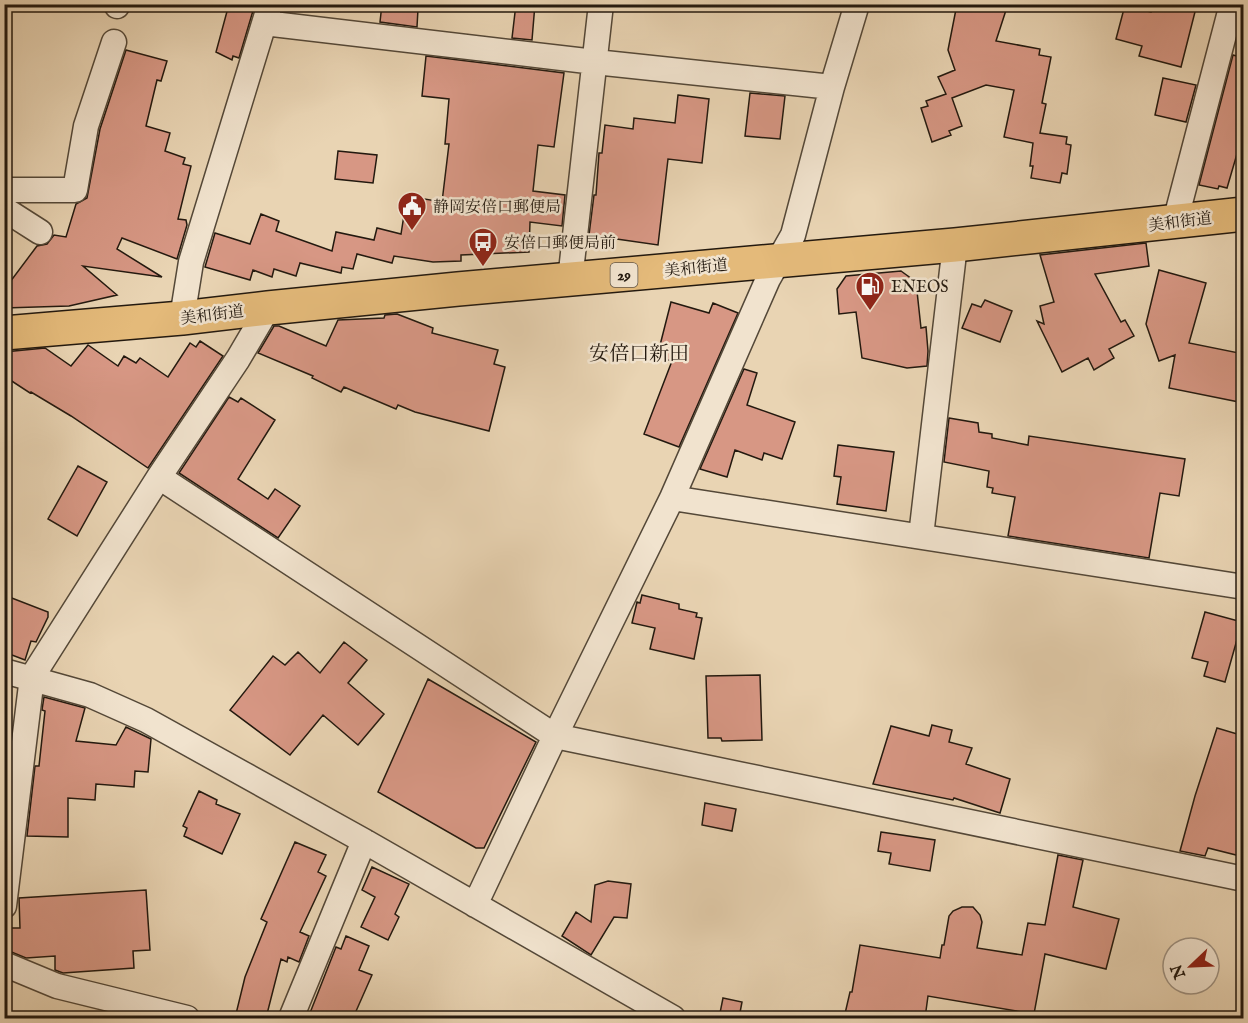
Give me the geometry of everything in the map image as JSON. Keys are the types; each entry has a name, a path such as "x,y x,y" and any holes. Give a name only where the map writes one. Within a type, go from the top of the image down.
{"main road":[{"name":"美和街道","path":"4,333 182,318 780,259 955,245 1244,214"}],"street":[{"path":"570,280 601,4"},
{"path":"475,905 672,498 768,279 793,236 832,87 857,4"},
{"path":"1175,222 1232,4"},
{"path":"182,318 190,262 267,14 595,62 832,87"},
{"path":"4,190 75,190 86,126 114,42"},
{"path":"4,209 40,232"},
{"path":"921,537 955,245"},
{"path":"4,906 32,677 159,477 238,359 268,308"},
{"path":"159,477 555,736 1244,879"},
{"path":"672,498 1244,587"},
{"path":"4,671 90,695 146,720 364,841 673,1018"},
{"path":"291,1018 364,841"},
{"path":"4,964 57,986 187,1018"}],"building":[{"path":"229,4 255,4 239,58 233,56 232,60 216,52"},
{"path":"382,4 411,4 410,8 418,9 417,27 380,22"},
{"path":"516,4 535,4 532,40 512,38"},
{"path":"957,4 1008,4 996,41 1040,49 1039,55 1051,57 1042,103 1046,104 1040,133 1067,137 1066,144 1071,145 1067,174 1062,173 1060,183 1031,178 1033,143 1004,137 1014,90 986,85 952,98 962,126 949,131 951,135 932,142 921,108 928,106 926,101 946,94 938,77 955,70 948,50"},
{"path":"1153,4 1197,4 1181,67 1139,56 1142,46 1116,39 1125,5 1151,12"},
{"path":"126,50 167,61 161,81 157,80 146,126 170,133 165,151 185,158 183,164 191,166 178,219 186,220 187,225 177,259 122,238 117,249 162,277 83,266 117,295 69,306 4,308 4,290 37,246 47,244 54,235 66,237 76,204 87,198 100,129"},
{"path":"1233,55 1244,58 1244,130 1227,188 1219,186 1218,189 1199,185"},
{"path":"426,56 564,73 554,147 538,145 533,191 565,195 562,226 530,222 529,252 461,255 461,261 433,262 394,256 392,263 357,254 353,269 342,267 341,273 300,263 296,276 274,269 272,277 253,270 250,280 205,267 215,233 250,244 261,214 279,221 276,231 332,251 336,232 374,240 377,228 401,234 407,196 442,202 449,144 445,144 449,99 422,96"},
{"path":"1163,78 1196,85 1186,122 1155,115"},
{"path":"750,93 785,96 780,139 745,136"},
{"path":"678,95 709,99 702,163 668,159 658,245 589,235 594,195 596,195 599,153 602,153 605,125 633,129 634,118 675,123"},
{"path":"338,151 377,155 373,183 335,179"},
{"path":"1146,243 1149,266 1095,274 1121,322 1125,320 1134,336 1109,349 1114,358 1094,370 1088,358 1062,372 1037,321 1044,324 1040,306 1054,302 1040,255"},
{"path":"1159,270 1206,283 1189,343 1244,354 1244,403 1169,388 1175,355 1159,361 1146,324"},
{"path":"901,271 916,282 921,328 926,327 927,366 907,368 862,358 856,312 839,314 837,289 846,276"},
{"path":"985,300 1012,311 1000,342 962,328 972,304 981,307"},
{"path":"671,302 709,313 713,303 738,313 679,447 644,434 672,361 657,357"},
{"path":"397,314 433,328 432,333 498,350 494,364 505,367 489,431 415,412 398,405 396,409 344,387 341,392 312,378 313,376 258,353 274,326 326,346 338,320 384,318 385,315"},
{"path":"200,341 223,356 148,468 71,416 4,376 4,352 45,348 71,366 88,345 118,366 124,356 136,363 140,358 168,377 190,343 196,347"},
{"path":"744,369 757,373 747,405 795,422 782,459 764,453 762,460 735,450 727,477 700,469"},
{"path":"229,397 238,402 241,398 275,420 238,479 268,499 275,489 300,506 278,538 179,473"},
{"path":"949,418 978,423 979,432 992,434 992,438 1028,445 1029,436 1185,459 1179,496 1160,493 1149,558 1008,536 1015,497 992,493 993,488 987,487 989,471 944,462"},
{"path":"838,445 894,452 886,511 837,504 841,477 834,476"},
{"path":"78,466 107,482 77,536 48,519"},
{"path":"4,595 48,612 48,617 36,642 31,641 25,660 4,652"},
{"path":"642,595 679,604 679,609 697,613 696,617 702,618 694,659 650,649 655,628 632,623 637,602 640,603"},
{"path":"1205,612 1242,622 1225,682 1204,676 1208,662 1192,658"},
{"path":"344,642 367,660 348,683 384,714 358,745 323,715 290,755 230,710 273,656 285,665 298,652 320,673"},
{"path":"760,675 762,740 722,741 721,738 708,738 706,676"},
{"path":"428,679 536,742 484,848 476,848 378,792"},
{"path":"44,697 85,708 76,741 116,745 126,727 151,739 148,772 135,771 134,787 96,784 95,800 68,798 68,837 27,836 35,766 39,766 45,711 42,710"},
{"path":"932,725 952,730 949,742 972,748 966,764 1010,779 1000,813 954,798 953,800 873,784 891,726 929,736"},
{"path":"1217,728 1244,736 1244,857 1208,848 1205,856 1180,851"},
{"path":"199,791 217,800 216,804 240,814 222,854 184,836 187,828 183,826"},
{"path":"705,803 736,809 732,831 702,825"},
{"path":"881,832 935,840 930,871 889,864 891,853 878,851"},
{"path":"295,842 326,855 318,872 326,876 300,932 309,936 299,962 288,957 287,962 281,959 266,1018 235,1018 245,977 267,922 261,919"},
{"path":"1058,855 1083,860 1073,907 1119,919 1106,969 1045,954 1034,1014 928,996 925,1018 880,1015 879,1018 844,1018 850,992 852,992 860,945 940,958 949,916 953,911 962,907 973,907 980,915 982,922 977,948 1022,955 1028,923 1045,925"},
{"path":"372,867 409,884 395,914 399,917 388,940 361,927 375,897 362,890"},
{"path":"608,881 631,884 627,918 614,917 591,955 562,936 576,912 591,922 595,885"},
{"path":"146,890 150,950 133,951 134,968 63,973 55,970 55,956 26,958 9,951 11,928 20,928 19,898"},
{"path":"346,936 369,946 359,970 372,975 353,1018 308,1018 336,947 341,949"},
{"path":"723,998 742,1002 739,1018 719,1018"}],"place":[{"name":"静岡安倍口郵便局","path":"412,232"},
{"name":"安倍口郵便局前","path":"483,268"},
{"name":"ENEOS","path":"870,312"}],"district":[{"name":"安倍口新田","path":"639,353"}]}
